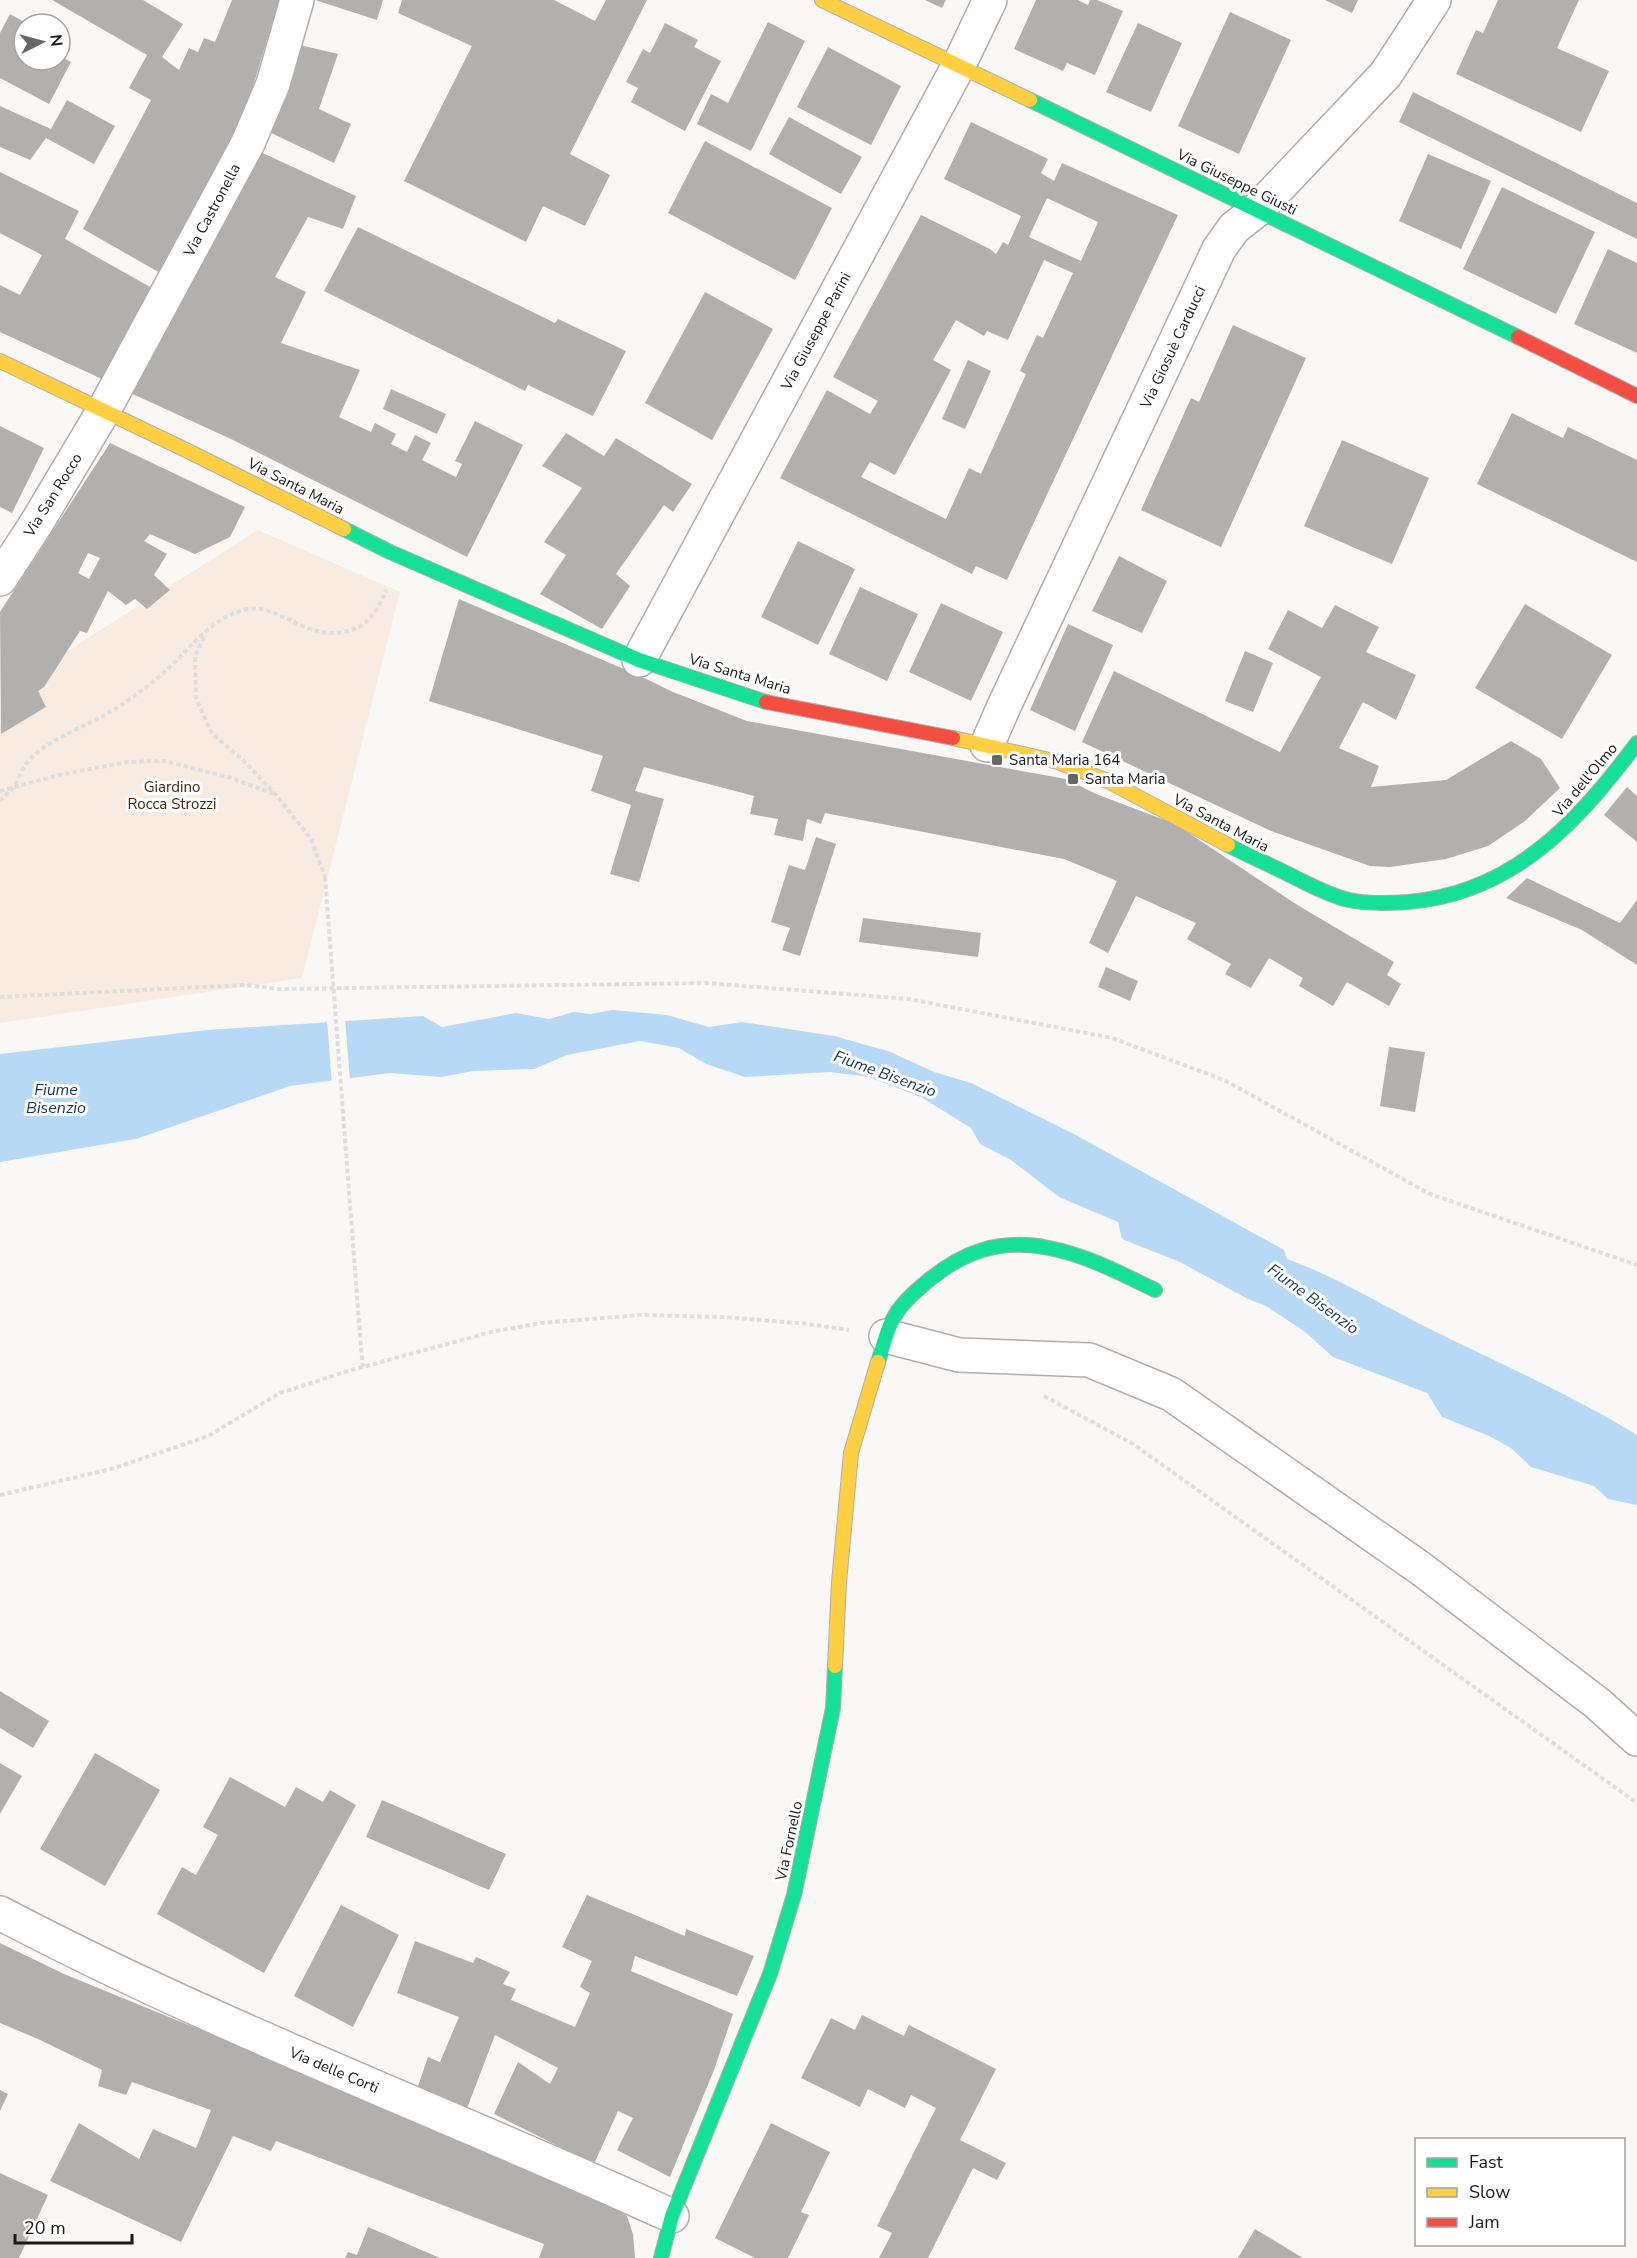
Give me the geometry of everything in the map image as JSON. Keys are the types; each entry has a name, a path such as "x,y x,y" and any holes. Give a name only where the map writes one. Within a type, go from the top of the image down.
{"street":[{"name":"Via Castronella","path":"104,410 248,143 273,84 297,0"},
{"name":"Via Giuseppe Giusti","path":"822,0 1637,396"},
{"name":"Via Giuseppe Parini","path":"639,660 959,65 990,0"},
{"name":"Via Giosuè Carducci","path":"987,745 1220,249 1234,228 1257,210 1386,74 1434,0"},
{"name":"Via Santa Maria","path":"0,361 401,556 639,660 760,701 987,745 1058,762 1108,781 1251,858 1347,900 1405,903 1450,897 1484,885 1528,858"},
{"name":"Via San Rocco","path":"0,579 36,524 104,410"},
{"name":"Via dell'Olmo","path":"1528,858 1572,823 1606,785 1637,742"},
{"name":"Via Fornello","path":"661,2258 672,2216 770,1974 794,1895 833,1708 839,1582 852,1453 886,1336 894,1317 910,1296 944,1267 976,1251 1011,1245 1049,1248 1113,1270 1155,1290"},
{"path":"886,1336 960,1355 1089,1360 1171,1394 1420,1568 1597,1703 1637,1738"},
{"name":"Via delle Corti","path":"0,1913 86,1958 240,2030 569,2169 672,2216"}],"path":[{"path":"0,801 13,788 29,761 58,739 105,714 156,680 224,617 250,609 273,613 317,632 339,633 360,628 380,605 401,556"},
{"path":"206,633 195,656 196,698 212,734 242,759 278,796 311,839 325,877 363,1367"},
{"path":"0,791 59,775 127,762 165,760 231,778 278,796"},
{"path":"0,997 245,985 278,989 550,987 706,983 909,999 1112,1038 1224,1080 1430,1194 1637,1264"},
{"path":"0,1495 115,1468 208,1436 280,1393 363,1367 491,1332 541,1323 640,1315 724,1317 808,1324 886,1336"},
{"path":"1041,1395 1133,1444 1637,1803"}],"green space":[{"name":"Giardino Rocca Strozzi","path":"258,530 400,592 302,978 0,1023 0,724 15,717 64,653"}],"water":[{"name":"Fiume Bisenzio","path":"613,1010 667,1015 709,1027 742,1022 834,1036 888,1051 934,1072 971,1083 1074,1134 1284,1250 1287,1259 1340,1282 1559,1392 1637,1435 1637,1505 1608,1499 1594,1486 1531,1467 1511,1448 1489,1436 1442,1417 1427,1393 1333,1357 1304,1331 1266,1306 1246,1298 1180,1262 1122,1239 1118,1222 1059,1197 1011,1160 980,1144 971,1128 921,1097 869,1077 830,1072 745,1077 706,1064 679,1048 640,1041 567,1055 534,1069 473,1071 441,1077 390,1073 290,1086 136,1139 0,1162 0,1054 207,1030 423,1016 442,1027 516,1013 549,1019 574,1012 591,1014"}],"pier":[{"path":"345,1018 350,1082 332,1085 327,1019"}],"building":[{"path":"52,0 143,0 183,24 162,57 179,70 189,48 198,52 204,38 215,42 232,0 279,0 248,103 230,148 162,274 83,229 151,100 129,88 147,55"},
{"path":"315,0 383,0 377,20"},
{"path":"402,0 554,0 595,21 606,0 647,0 570,154 610,175 585,226 543,206 526,242 404,181 472,46 398,13"},
{"path":"925,0 946,0 942,8"},
{"path":"1036,0 1078,0 1088,5 1090,0 1097,0 1123,11 1095,75 1067,63 1063,71 1014,49"},
{"path":"1325,0 1358,0 1352,13"},
{"path":"1498,0 1579,0 1557,48 1609,71 1581,132 1456,74 1476,30 1483,33"},
{"path":"1230,12 1291,40 1239,154 1178,126"},
{"path":"10,14 12,15 12,72 66,72 49,104 0,78 0,33"},
{"path":"768,22 805,41 751,151 697,124 711,94 728,103"},
{"path":"665,23 698,40 694,47 721,61 685,131 631,102 638,88 626,82 643,49 650,53"},
{"path":"1138,23 1182,43 1151,112 1106,92"},
{"path":"300,45 338,54 319,109 351,124 334,163 265,130"},
{"path":"828,47 901,86 871,145 797,107"},
{"path":"1413,92 1637,203 1637,239 1399,122"},
{"path":"67,100 115,126 94,164 46,138 30,160 0,147 0,106 51,129"},
{"path":"789,117 862,157 841,194 769,154"},
{"path":"971,122 1048,159 1041,173 1054,181 1062,163 1178,215 1007,580 976,566 972,574 780,478 827,390 870,414 878,401 833,377 921,215 996,254 1003,242 1008,245 1021,216 944,179","holes":["1047,198 1098,222 1081,261 1029,237","1044,260 1073,273 1043,338 1037,335 1020,371 1026,374 981,474 969,468 946,519 861,477 870,462 895,475 951,370 933,360 956,320 984,336 987,331 1008,340"]},
{"path":"705,141 832,208 795,280 668,213"},
{"path":"256,150 356,196 343,229 308,217 275,277 306,292 281,343 360,370 339,417 371,432 375,423 396,434 391,444 407,452 415,435 431,443 422,460 456,477 462,464 455,461 475,421 523,445 467,557 231,439 126,391"},
{"path":"1428,154 1491,181 1461,249 1399,221"},
{"path":"0,172 79,211 65,239 152,288 102,379 0,332 0,285 20,295 42,255 0,233"},
{"path":"1502,187 1595,232 1556,314 1463,269"},
{"path":"358,227 555,323 558,319 626,351 593,416 528,385 525,391 324,291"},
{"path":"1608,249 1637,263 1637,353 1574,324"},
{"path":"705,292 773,329 712,440 645,403"},
{"path":"1233,325 1306,358 1221,547 1141,510 1191,398 1199,402"},
{"path":"968,360 991,371 965,429 942,419"},
{"path":"391,389 446,414 437,434 383,409"},
{"path":"1512,413 1563,438 1568,427 1637,460 1637,562 1477,484"},
{"path":"0,426 44,448 12,513 0,507"},
{"path":"566,433 604,456 616,438 692,484 673,512 664,505 616,574 630,586 602,629 540,594 566,555 544,542 582,488 542,466"},
{"path":"1342,440 1429,478 1392,564 1304,526"},
{"path":"110,443 245,507 230,537 195,554 150,534 144,541 167,554 154,575 170,590 147,609 135,599 126,605 108,591 87,633 80,631 44,687 38,691 46,707 1,734 0,612","holes":["88,553 100,558 89,579 78,573"]},
{"path":"798,541 855,569 818,645 761,617"},
{"path":"1119,556 1167,581 1142,633 1092,611"},
{"path":"860,587 918,614 887,681 829,654"},
{"path":"459,599 673,692 747,721 1066,779 1096,794 1175,824 1299,906 1394,962 1387,975 1401,984 1389,1006 1347,982 1333,1006 1299,986 1303,978 1269,958 1251,988 1225,974 1231,964 1187,939 1196,923 1136,896 1108,953 1089,943 1117,881 1064,859 825,813 821,824 807,819 803,841 774,835 778,819 750,814 754,796 644,767 635,791 664,799 639,882 610,874 631,805 591,791 603,756 429,701"},
{"path":"941,603 1003,632 971,701 909,672"},
{"path":"1525,604 1612,655 1562,739 1475,688"},
{"path":"1335,605 1379,627 1366,652 1416,675 1396,720 1363,702 1339,748 1379,766 1371,787 1446,780 1511,741 1541,759 1560,788 1525,821 1488,846 1446,859 1390,867 1370,866 1271,831 1082,742 1114,671 1280,752 1321,677 1268,649 1288,610 1322,628"},
{"path":"1068,624 1113,645 1075,731 1030,710"},
{"path":"1245,651 1273,663 1253,712 1225,701"},
{"path":"1627,787 1637,796 1637,842 1604,815"},
{"path":"816,837 836,844 800,956 782,950 790,928 771,922 789,865 805,870"},
{"path":"1527,878 1620,923 1637,900 1637,965 1582,930 1506,898"},
{"path":"863,918 981,933 978,957 859,942"},
{"path":"1106,967 1138,981 1130,1001 1098,987"},
{"path":"1389,1047 1425,1052 1415,1112 1380,1106"},
{"path":"0,1691 49,1721 33,1748 0,1728"},
{"path":"95,1753 160,1790 105,1886 40,1849"},
{"path":"0,1763 22,1776 0,1814"},
{"path":"230,1777 285,1807 296,1787 323,1802 330,1790 356,1805 264,1973 157,1914 182,1867 196,1875 218,1835 203,1827"},
{"path":"382,1800 506,1854 489,1890 366,1837"},
{"path":"587,1895 685,1936 686,1929 754,1956 737,1996 635,1956 631,1971 733,2014 714,2070 670,2177 617,2150 633,2118 618,2111 594,2164 494,2114 518,2062 550,2084 558,2068 495,2035 466,2111 416,2092 428,2057 440,2062 459,2017 397,1993 415,1941 473,1963 476,1957 510,1972 503,1984 516,1989 511,2000 575,2027 590,1993 580,1987 592,1961 562,1947"},
{"path":"341,1905 399,1935 353,2027 294,1996"},
{"path":"0,1943 64,1974 589,2190 627,2216 633,2234 635,2258 539,2258 544,2244 276,2141 271,2151 233,2136 181,2242 50,2181 79,2123 139,2159 153,2129 196,2148 211,2110 132,2082 126,2095 98,2086 102,2070 0,2023"},
{"path":"862,2015 904,2036 909,2025 996,2069 960,2140 1006,2163 997,2180 973,2168 928,2258 879,2258 892,2233 877,2226 936,2108 911,2095 905,2108 868,2089 860,2107 801,2078 831,2018 855,2030"},
{"path":"0,2090 8,2094 0,2111"},
{"path":"771,2123 830,2152 801,2212 809,2215 788,2258 755,2258 715,2238"},
{"path":"0,2173 48,2195 19,2258 0,2258"},
{"path":"368,2227 440,2258 345,2258 348,2252 357,2255"},
{"path":"1255,2229 1303,2258 1238,2258"}],"traffic: fast":[{"path":"1030,100 1518,337"},
{"path":"344,529 390,552 639,660 766,702"},
{"path":"1228,845 1323,891 1349,900 1371,903 1408,902 1446,896 1480,885 1511,869 1539,849 1591,800 1637,743"},
{"path":"878,1362 886,1334 906,1300 952,1264 982,1250 1031,1245 1063,1251 1090,1260 1155,1290"},
{"path":"661,2258 672,2216 770,1974 794,1895 833,1708 835,1666"}],"traffic: slow":[{"path":"822,0 1030,100"},
{"path":"0,361 344,529"},
{"path":"953,738 1058,762 1108,781 1228,845"},
{"path":"835,1666 839,1582 851,1453 878,1362"}],"traffic: jam":[{"path":"1518,337 1637,396"},
{"path":"766,702 953,738"}],"place":[{"name":"Santa Maria 164","path":"997,760"},
{"name":"Santa Maria","path":"1073,779"}]}
